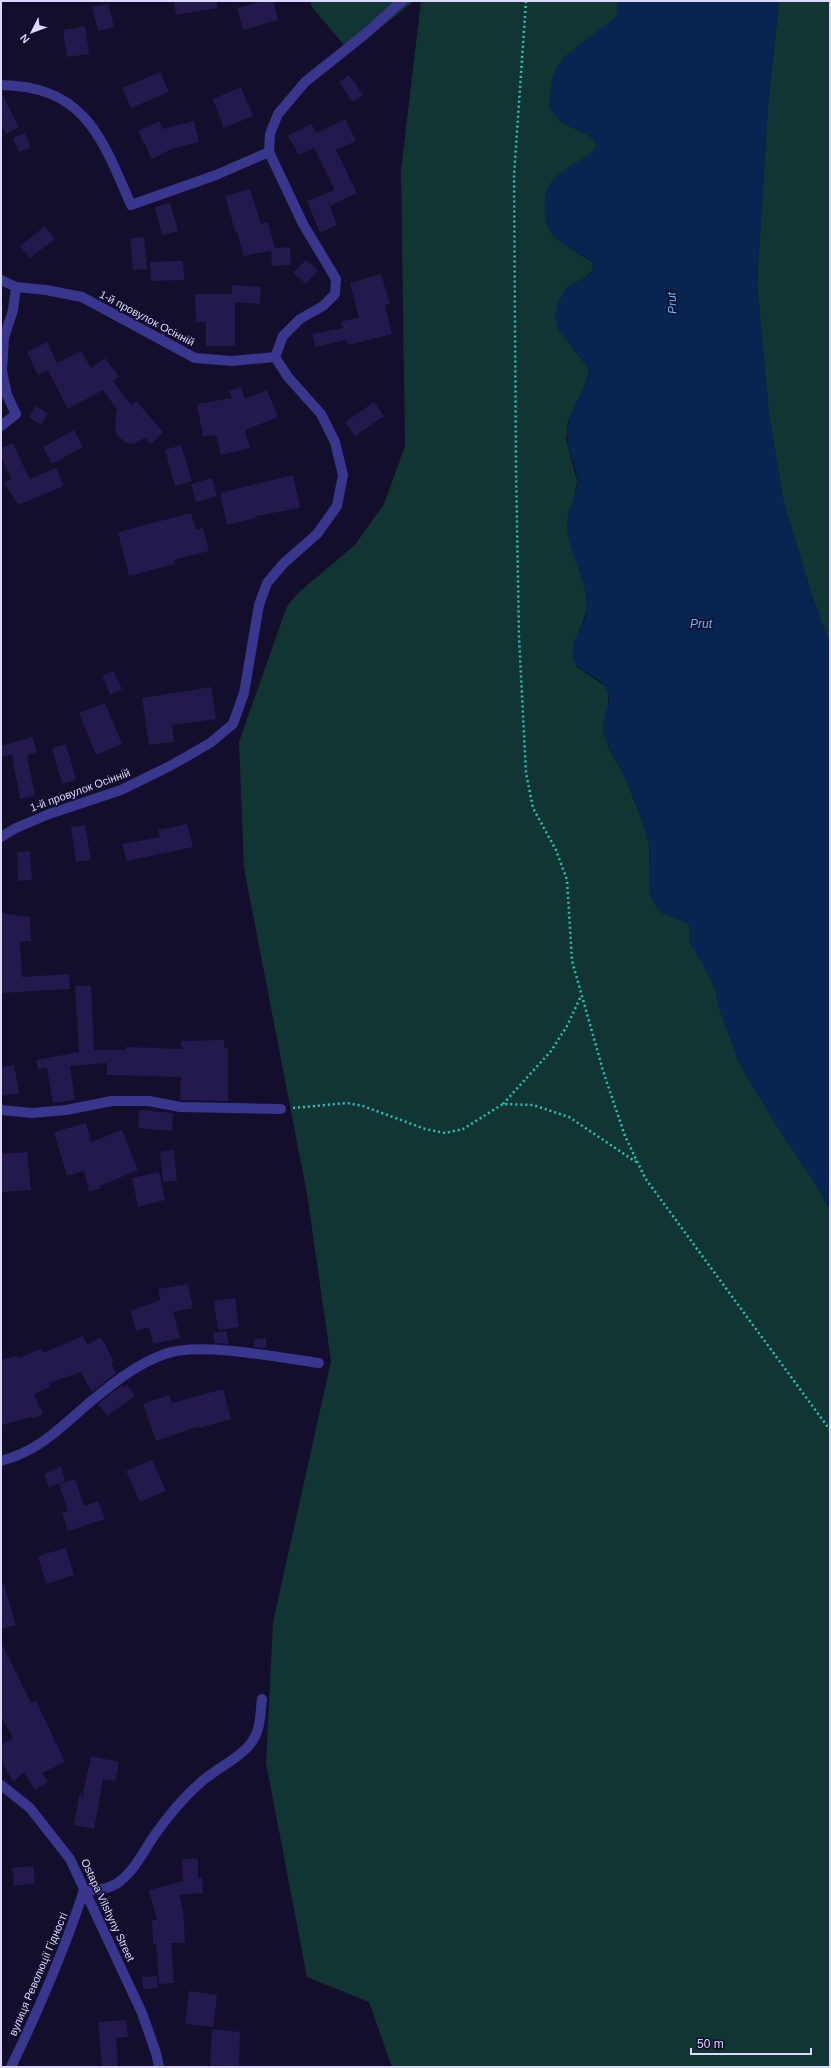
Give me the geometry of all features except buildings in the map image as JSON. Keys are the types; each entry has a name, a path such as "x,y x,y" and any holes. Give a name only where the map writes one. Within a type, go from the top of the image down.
{"street":[{"path":"276,357 284,336 300,318 323,306 335,294 336,279 303,224 269,152 270,134 278,114 304,82 364,35 402,1"},
{"path":"1,85 42,90 60,97 83,115 103,142 131,205 216,175 269,152"},
{"name":"1-й провулок Осінній","path":"1,280 16,287 46,290 82,297 195,358 232,361 276,357 288,377 321,414 335,442 343,475 337,506 317,534 284,563 267,583 259,606 244,693 232,724 210,743 121,790 49,814 16,828 1,837"},
{"path":"1,426 16,414 7,395 2,371 4,338 13,310 16,287"},
{"path":"1,1110 32,1113 66,1110 112,1101 150,1101 180,1107 281,1109"},
{"path":"1,1461 16,1457 50,1438 100,1393 138,1366 166,1353 199,1349 319,1363"},
{"path":"84,1890 100,1891 117,1883 141,1858 158,1830 183,1800 200,1783 229,1762 253,1741 259,1727 262,1699"},
{"name":"Ostapa Vilshyny Street","path":"1,1785 30,1808 46,1826 70,1859 102,1924 142,2013 156,2053 159,2067"},
{"name":"вулиця Революції Гідності","path":"11,2067 37,2013 67,1941 84,1890"}],"path":[{"path":"526,1 514,175 516,470 519,637 526,773 533,808 556,850 567,880 572,961 625,1136 645,1178 830,1430"},
{"path":"281,1109 314,1108 347,1103 363,1106 425,1130 445,1133 463,1129 503,1104 551,1051 567,1026 582,996"},
{"path":"503,1104 533,1105 569,1117 638,1163"}],"green space":[{"path":"310,1 414,1 350,52 312,7"},
{"path":"421,1 619,2 618,14 608,26 563,58 559,121 590,136 597,146 592,153 568,168 568,247 592,262 593,270 583,279 567,287 558,329 589,369 586,383 568,421 566,439 577,481 574,500 567,522 570,543 586,587 587,609 574,643 577,667 605,686 608,694 608,709 603,726 608,747 625,777 643,823 649,844 650,891 662,913 683,920 689,925 689,933 716,991 720,1011 740,1065 777,1126 815,1183 830,1211 830,2067 392,2067 369,2002 307,1977 266,1763 273,1622 331,1361 307,1194 244,868 239,742 287,606 299,592 355,545 384,504 405,446 401,170"},
{"path":"779,1 830,1 830,645 811,593 783,500 769,416 757,284 768,104"}],"water":[{"name":"Prut","path":"617,1 779,1 768,104 757,284 769,416 783,500 811,593 830,645 830,1211 815,1183 777,1126 740,1065 720,1011 716,991 705,968 689,941 689,925 661,912 654,903 650,889 650,857 644,826 622,772 604,734 603,723 609,697 608,693 601,682 579,668 573,657 574,644 587,607 584,585 573,554 568,533 567,518 576,492 577,481 568,445 567,430 571,414 585,384 589,369 558,329 555,316 559,301 567,287 583,279 593,271 592,262 556,239 552,234 545,216 545,202 547,189 553,180 560,173 587,156 597,146 590,136 559,121 549,107 551,82 556,69 580,44 610,22 618,14"}]}
